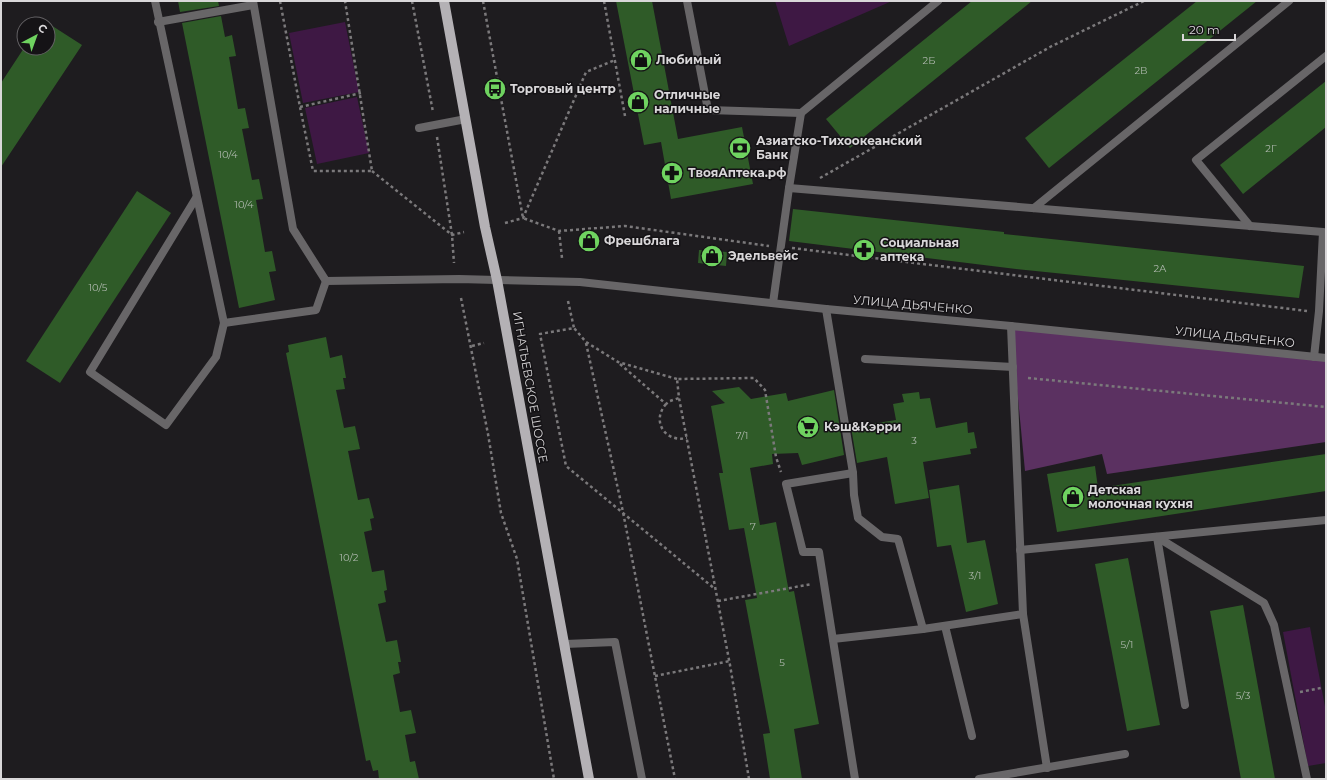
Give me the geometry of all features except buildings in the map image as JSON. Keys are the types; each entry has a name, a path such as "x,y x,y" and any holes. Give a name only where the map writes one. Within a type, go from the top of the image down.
{"main road":[{"name":"ИГНАТЬЕВСКОЕ ШОССЕ","path":"444,1 485,227 497,280 565,644 588,779"}],"street":[{"path":"154,1 224,323 216,358 166,425 90,372 196,198"},
{"path":"687,1 708,110 802,113"},
{"path":"772,303 802,113 938,1"},
{"path":"1034,208 1289,1"},
{"path":"158,22 253,3 292,228 326,281 316,310 224,323"},
{"path":"1250,226 1196,160 1326,56"},
{"path":"419,128 466,119"},
{"path":"789,188 1323,232 1319,311 1314,357"},
{"name":"УЛИЦА ДЬЯЧЕНКО","path":"326,281 458,279 580,282 826,309 1012,326 1326,358"},
{"path":"826,309 853,474 854,495 858,518 882,537 898,539 924,629"},
{"path":"1012,326 1023,614 1047,768"},
{"path":"865,359 1013,367"},
{"path":"853,474 786,484 803,552 819,552 855,779"},
{"path":"1020,550 1326,520"},
{"path":"1157,537 1185,705"},
{"path":"1157,537 1264,603 1274,625 1307,779"},
{"path":"833,639 924,629 1023,614"},
{"path":"945,626 972,736"},
{"path":"565,644 614,642 642,779"},
{"path":"979,779 1125,754"}],"path":[{"path":"280,1 313,171 372,171 452,235 464,232"},
{"path":"345,1 361,93 372,171"},
{"path":"483,1 523,218"},
{"path":"604,1 625,116"},
{"path":"818,178 1050,47 1144,1"},
{"path":"523,218 586,72 615,60"},
{"path":"300,107 361,93"},
{"path":"505,223 523,218 559,231 625,226 780,248 1294,311 1319,311"},
{"path":"559,231 562,258"},
{"path":"461,298 472,346 501,513 517,559 554,779"},
{"path":"568,301 574,328 586,342 618,362 666,404"},
{"path":"574,328 540,334 566,466 715,589"},
{"path":"586,342 623,512 675,779"},
{"path":"472,346 484,343"},
{"path":"618,362 677,379 754,378 765,390 776,456 786,484"},
{"path":"1028,378 1326,407"},
{"path":"677,379 679,398 730,661 749,779"},
{"path":"679,398 670,401 662,408 659,420 664,431 673,438 687,438"},
{"path":"718,601 824,581"},
{"path":"655,676 730,661"}],"shaded area":[{"path":"775,1 892,1 789,46"},
{"path":"345,22 359,92 303,103 289,33"},
{"path":"357,97 369,153 317,164 305,108"},
{"path":"1011,326 1326,359 1326,442 1107,474 1102,454 1025,471"},
{"path":"1310,627 1326,712 1326,763 1308,766 1283,632"}],"place":[{"name":"Любимый","path":"641,60"},
{"name":"Торговый центр","path":"495,89"},
{"name":"Отличные наличные","path":"638,102"},
{"name":"Азиатско-Тихоокеанский Банк","path":"740,148"},
{"name":"ТвояАптека.рф","path":"672,173"},
{"name":"Фрешблага","path":"589,241"},
{"name":"Социальная аптека","path":"864,250"},
{"name":"Эдельвейс","path":"712,256"},
{"name":"Кэш&Кэрри","path":"808,427"},
{"name":"Детская молочная кухня","path":"1073,497"}]}
